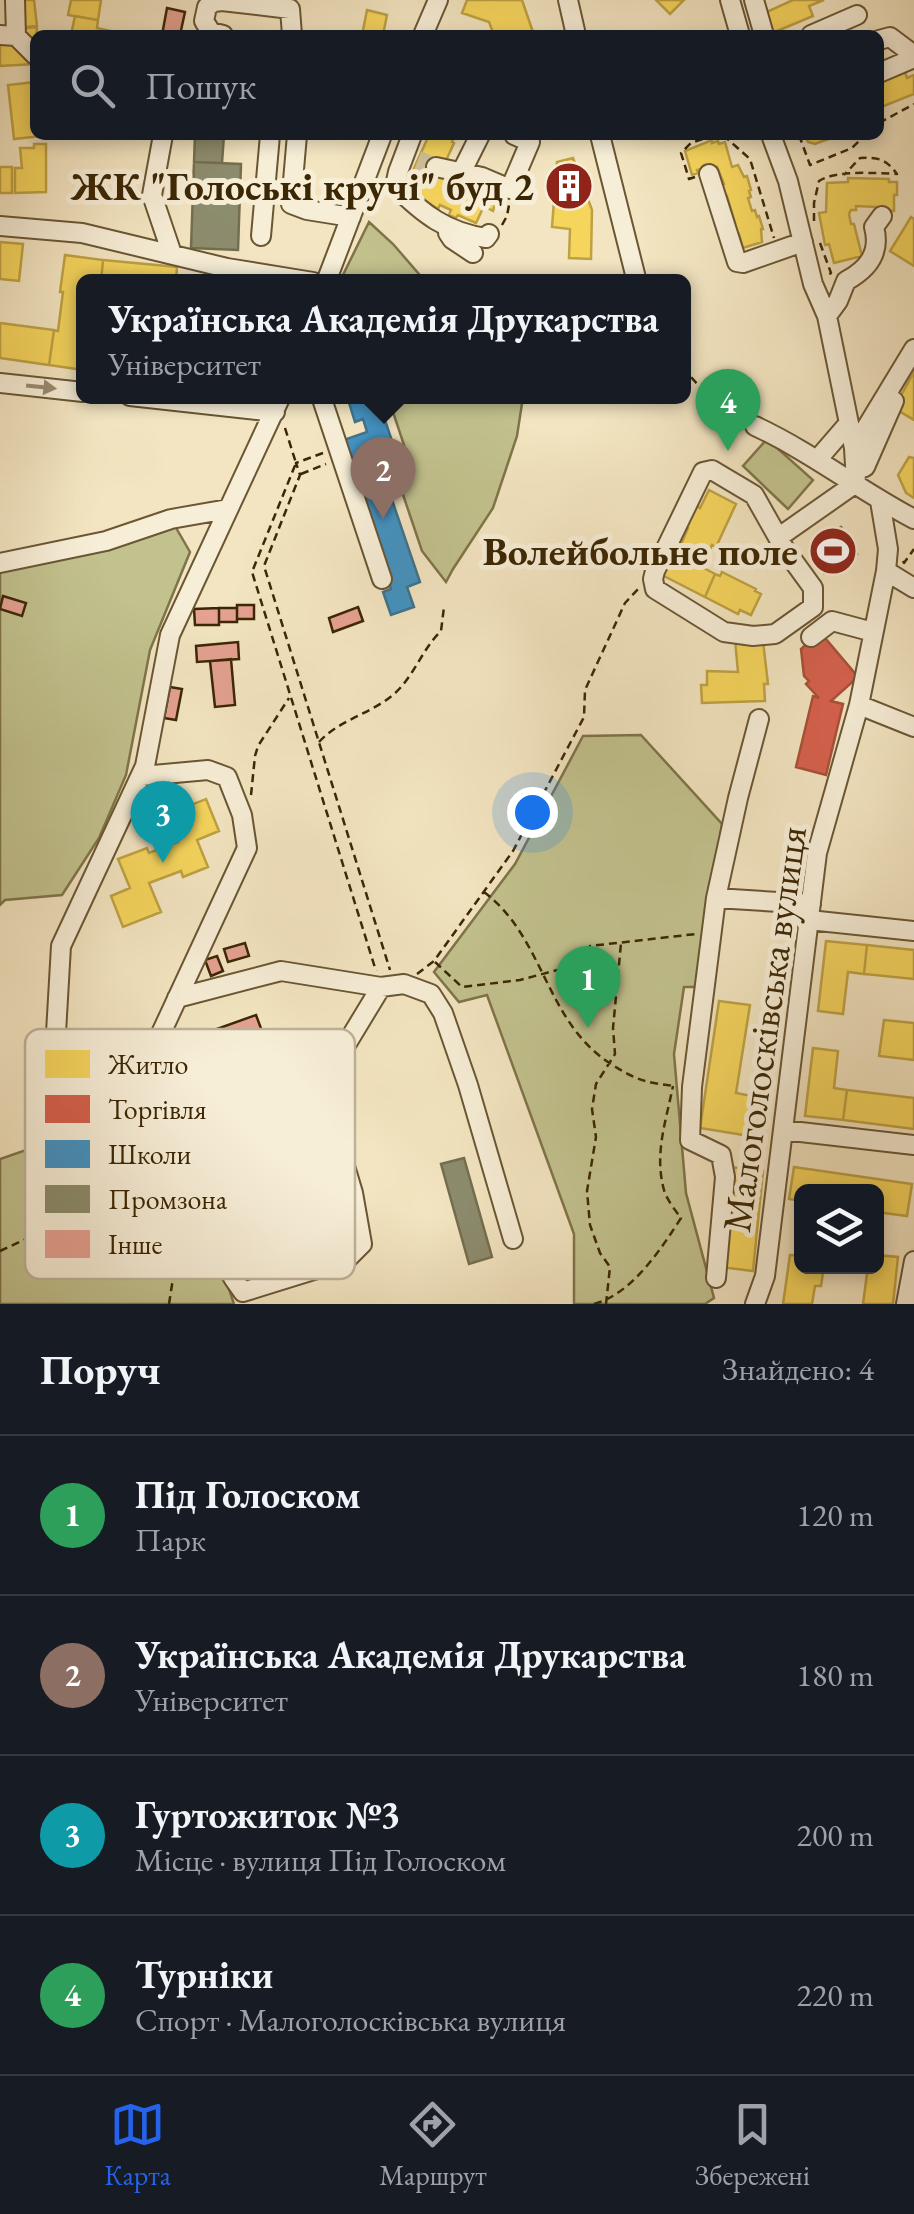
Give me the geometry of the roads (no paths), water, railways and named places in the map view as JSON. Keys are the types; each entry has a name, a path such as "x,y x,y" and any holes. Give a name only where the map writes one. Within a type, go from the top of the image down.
{"street":[{"path":"15,0 8,36 30,51"},
{"path":"425,30 438,0"},
{"path":"568,0 575,30"},
{"path":"730,0 739,30"},
{"path":"754,0 763,30"},
{"path":"210,30 204,20 207,8 218,1 290,9 292,30"},
{"path":"822,30 857,15"},
{"path":"884,40 890,36 914,56 884,71"},
{"path":"162,140 152,196 172,254"},
{"path":"260,236 270,140"},
{"path":"297,140 291,204 350,218"},
{"path":"329,274 380,140"},
{"path":"387,140 412,149 395,186 419,209 464,235 486,238 489,234"},
{"path":"462,174 478,140"},
{"path":"436,167 482,177 510,189 530,142 525,140"},
{"path":"601,140 635,274"},
{"path":"773,140 812,242 813,284 827,316 854,448 855,477"},
{"path":"709,174 738,262 812,242"},
{"path":"827,316 846,281 864,272 872,260 874,227 882,216"},
{"path":"442,224 452,239 473,253"},
{"path":"0,226 82,233 264,274"},
{"path":"854,448 914,349"},
{"path":"779,537 866,466 899,390 914,366"},
{"path":"0,383 76,391"},
{"path":"56,1029 61,946 142,776 170,635 279,410 215,404"},
{"path":"324,404 382,579"},
{"path":"818,460 849,423"},
{"path":"755,426 855,477 880,501 914,519"},
{"path":"712,470 754,495 779,537 813,588 812,608 775,634 724,632 656,589 656,571 703,472 712,470"},
{"name":"Малоголосківська вулиця","path":"755,1304 765,1276 817,853 858,705 886,571 888,548 880,501"},
{"path":"0,563 106,541 171,519 228,510"},
{"path":"886,571 914,588"},
{"path":"811,637 832,621 873,632"},
{"path":"858,705 914,727"},
{"path":"716,1278 725,1176 721,1155 690,1140 692,1087 716,898 759,719"},
{"path":"142,776 220,772 226,777 242,815 247,848 163,1029"},
{"path":"716,898 914,931"},
{"path":"177,998 281,971 430,994 442,1014 468,1084 513,1239"},
{"path":"355,1039 393,986"},
{"path":"783,1130 914,1145"},
{"path":"355,1205 362,1244 355,1251"},
{"path":"906,1304 914,1261"},
{"path":"232,1279 243,1292 285,1279"}],"tunnel":[{"path":"418,160 436,167"}],"place":[{"name":"ЖК \"Голоські кручі\" буд 2","path":"569,186"},
{"name":"Турніки","path":"728,451"},
{"name":"Українська Академія Друкарства","path":"383,519"},
{"name":"Волейбольне поле","path":"833,551"},
{"name":"Гуртожиток №3","path":"163,863"},
{"name":"Під Голоском","path":"588,1028"}]}
